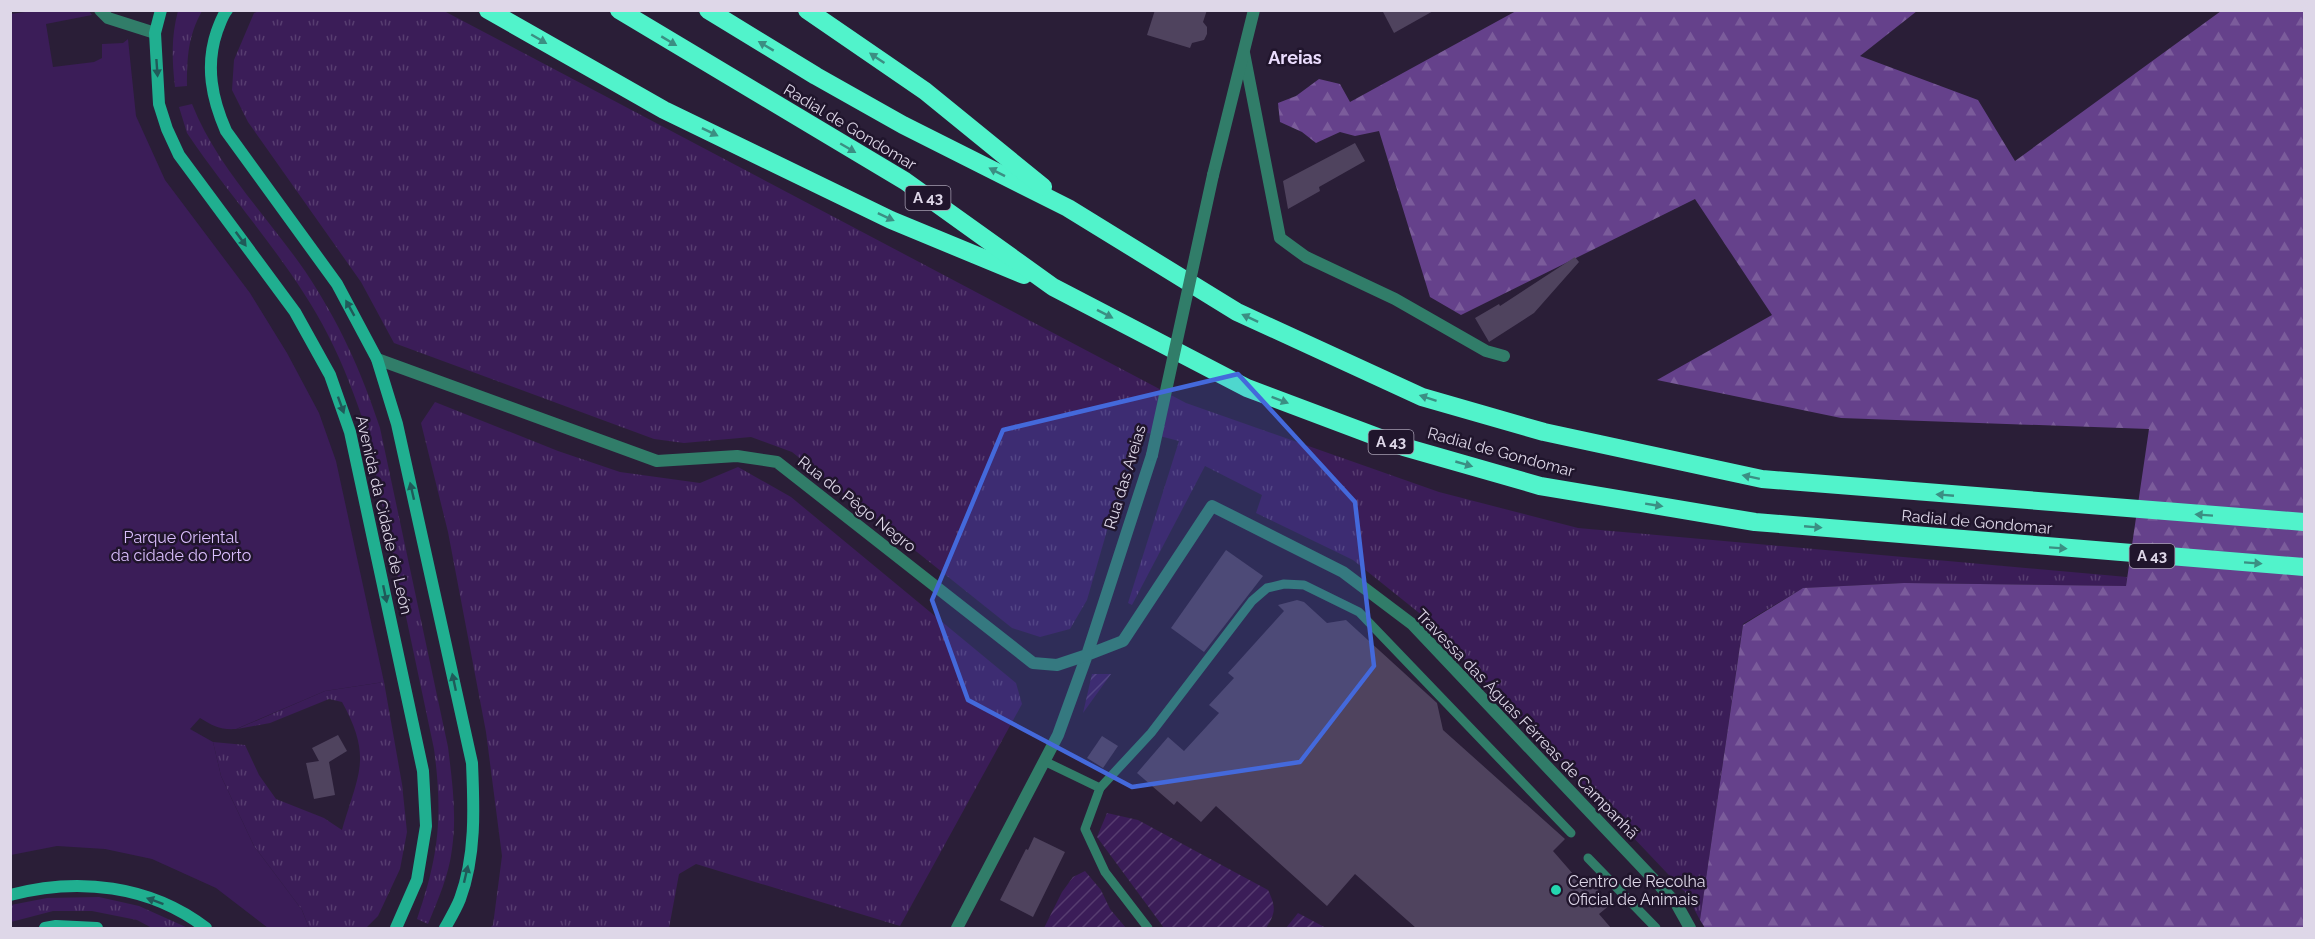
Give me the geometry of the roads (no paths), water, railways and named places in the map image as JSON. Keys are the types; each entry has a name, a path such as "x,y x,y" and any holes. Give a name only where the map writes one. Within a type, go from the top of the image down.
{"highway":[{"path":"488,10 664,110 891,220 1053,287"},
{"name":"Radial de Gondomar","path":"619,10 905,182 1053,287 1247,388 1404,447 1540,486 1755,522 2000,544 2304,567"},
{"name":"Radial de Gondomar","path":"708,10 816,76 903,125 1068,208 1237,312 1422,397 1544,432 1762,479 2003,500 2304,522"},
{"path":"807,10 925,91 1068,208"}],"main road":[{"name":"Avenida da Cidade de León","path":"161,10 154,33 159,104 167,129 179,155 295,312 330,375 351,432 423,771 426,826 417,880 396,928"},
{"name":"Avenida da Cidade de León","path":"227,10 214,40 210,69 213,94 226,131 337,284 378,359 397,424 472,763 473,843 461,898 445,928"},
{"path":"10,895 52,886 91,885 129,891 192,917 206,928"},
{"path":"45,928 56,926 97,928"}],"street":[{"path":"100,10 108,18 154,33"},
{"name":"Rua das Areias","path":"957,928 1058,735 1087,655 1152,455 1213,176 1254,10"},
{"path":"1244,53 1280,238 1306,257 1395,299 1486,351 1504,356"},
{"name":"Rua do Pêgo Negro","path":"378,359 657,461 737,456 777,462 1033,663 1057,665 1087,655"},
{"name":"Travessa das Águas Férreas de Campanhã","path":"1087,655 1124,641 1212,506 1276,536 1343,572 1412,624 1676,903 1690,928"}],"lane":[{"path":"1148,928 1105,872 1085,829 1100,788 1151,733 1252,601 1267,588 1284,584 1304,585 1359,612 1571,833"},
{"path":"1044,761 1100,788"},
{"path":"1588,858 1656,928"}],"place":[{"name":"Centro de Recolha Oficial de Animais","path":"1556,890"}],"district":[{"name":"Areias","path":"1295,57"}],"park label":[{"name":"Parque Oriental da cidade do Porto","path":"181,546"}]}
